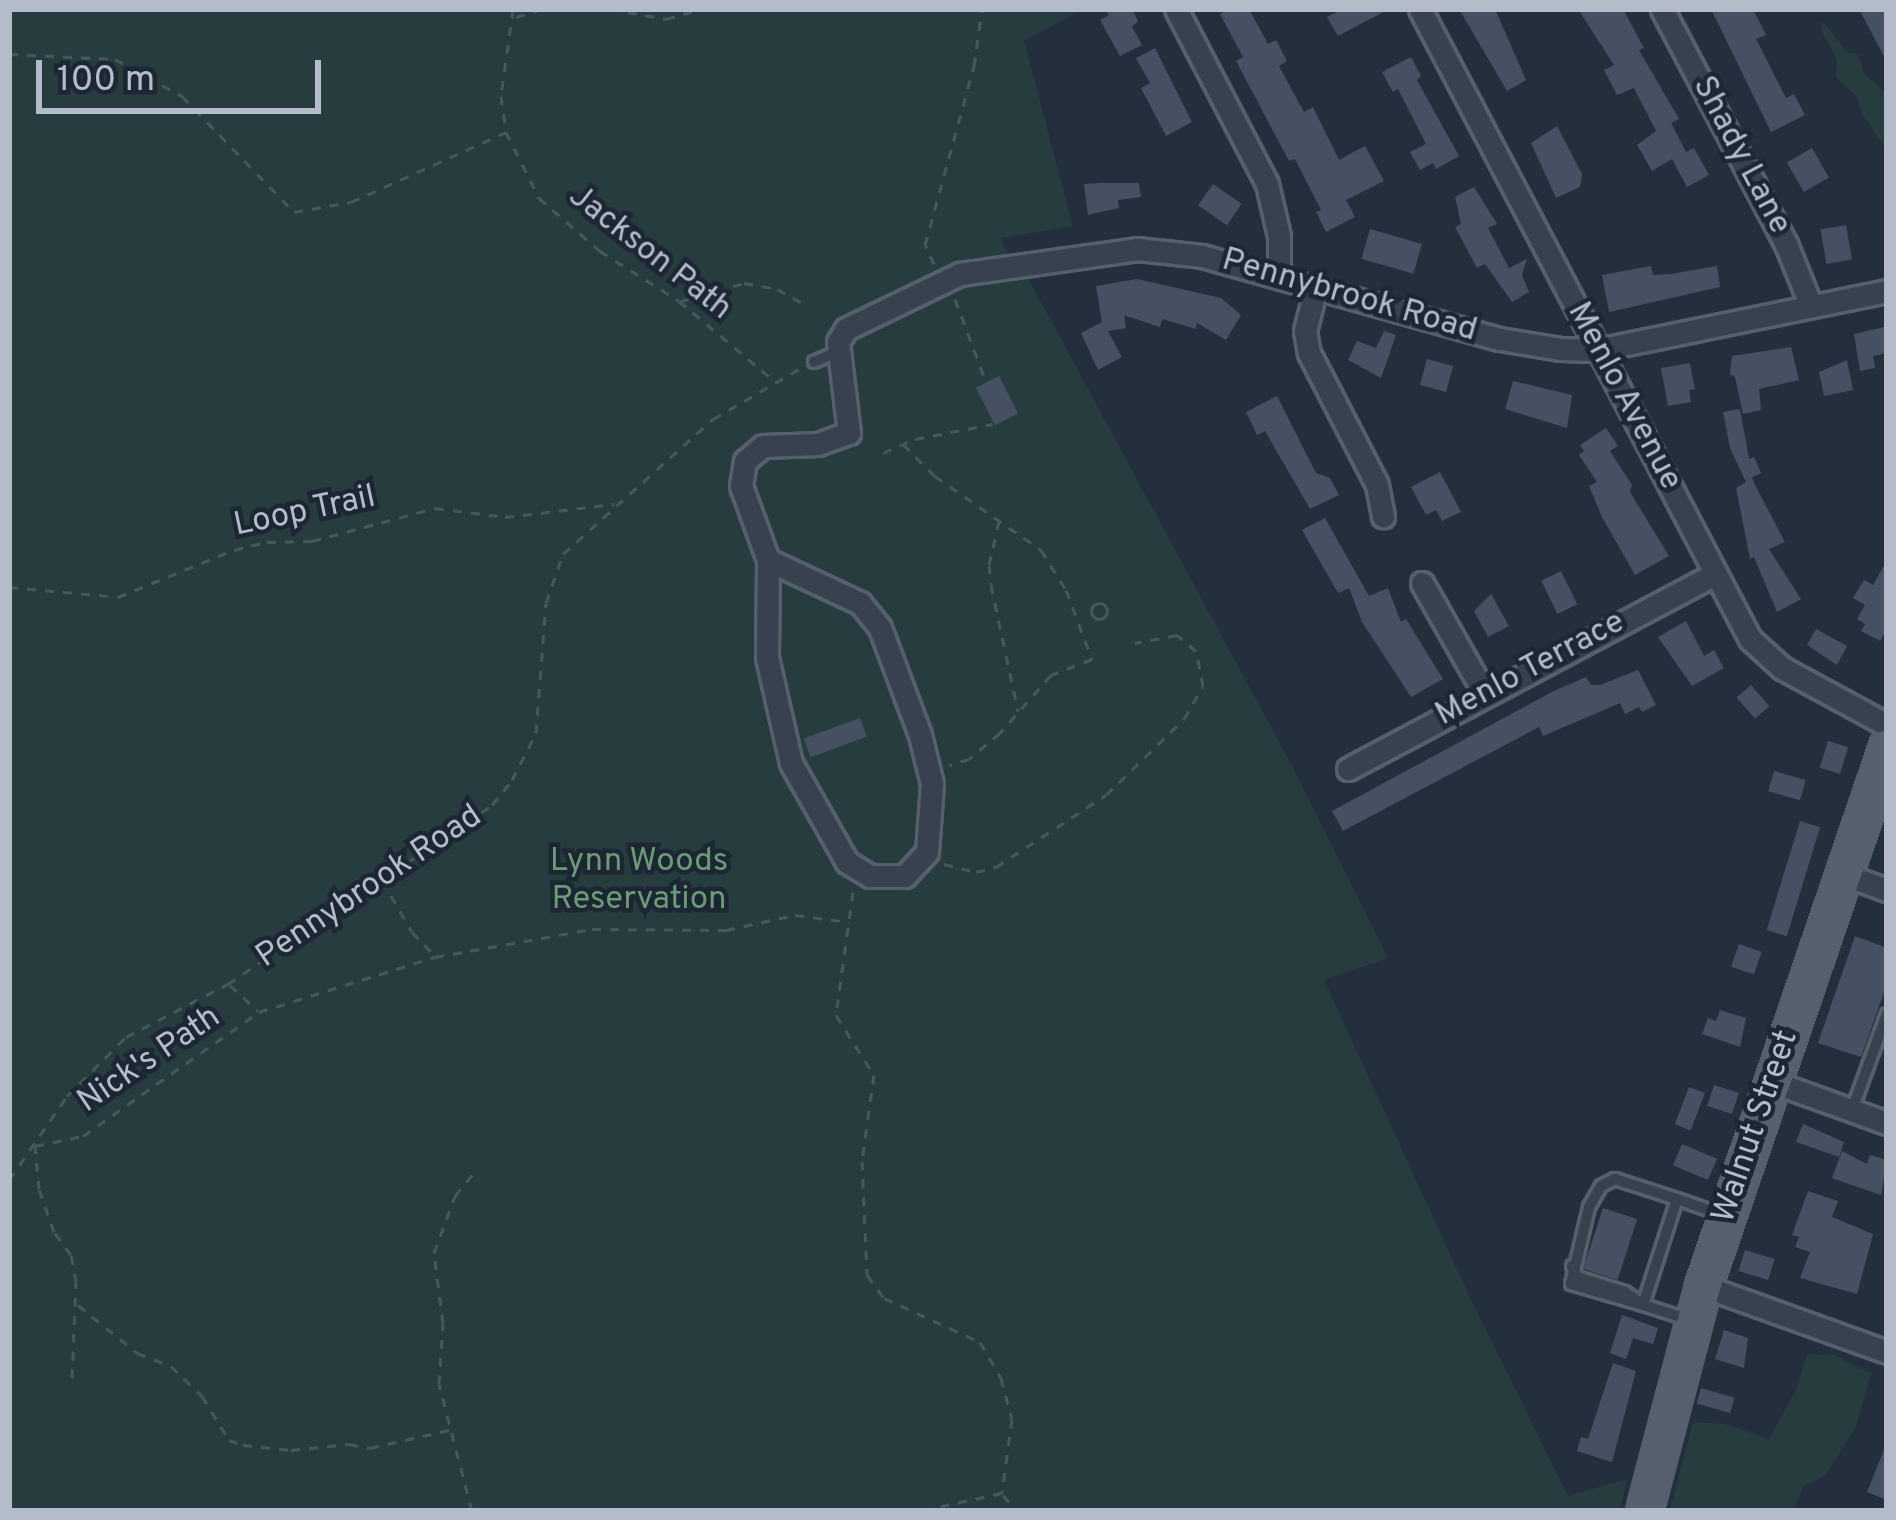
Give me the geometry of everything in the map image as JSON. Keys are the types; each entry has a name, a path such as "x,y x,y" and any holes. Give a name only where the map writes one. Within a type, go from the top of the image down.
{"main road":[{"name":"Walnut Street","path":"1644,1511 1703,1286 1887,747"}],"street":[{"path":"1176,9 1271,196 1279,277"},
{"name":"Menlo Avenue","path":"1420,9 1715,574 1764,655 1887,725"},
{"name":"Shady Lane","path":"1663,9 1786,244 1810,306"},
{"name":"Pennybrook Road","path":"838,352 838,337 846,328 945,281 1012,263 1138,249 1188,253 1513,343 1597,350 1887,291"},
{"path":"1316,287 1307,347 1377,485 1383,516"},
{"path":"768,560 871,613 930,770 933,828 925,858 905,876 860,872 839,850 790,763 767,657 768,560 747,513 743,466 763,446 818,444 849,433 838,352"},
{"name":"Menlo Terrace","path":"1348,769 1484,692 1715,574"},
{"path":"1423,583 1484,692"},
{"path":"1843,874 1887,890"},
{"path":"1773,1082 1887,1123"},
{"path":"1703,1286 1887,1352"}],"lane":[{"name":"Pennybrook Road","path":"814,362 838,352"},
{"path":"1852,1110 1887,1014"},
{"path":"1693,1321 1574,1287 1572,1266 1589,1207 1604,1183 1618,1178 1726,1216"},
{"path":"1643,1305 1677,1199"}],"path":[{"name":"Jackson Path","path":"513,9 501,80 506,132 539,199 600,251 679,302 775,381"},
{"path":"514,17 543,9"},
{"path":"610,9 666,19 700,9"},
{"path":"982,9 969,86 925,245 945,281 986,382"},
{"path":"9,54 115,59 182,96 294,212 351,202 506,132"},
{"path":"679,302 744,283 777,290 806,304"},
{"name":"Pennybrook Road","path":"9,1180 67,1096 126,1037 228,984 474,819 512,780 538,722 546,603 557,564 573,541 713,419 814,362"},
{"path":"883,453 903,444 993,424"},
{"path":"903,444 935,476 1041,550 1078,619 1092,659 1052,675 1020,713 969,759 930,770"},
{"name":"Loop Trail","path":"9,586 118,597 234,550 267,542 312,541 436,508 505,517 616,503"},
{"path":"999,520 989,565 1020,713"},
{"path":"1078,619 1092,614"},
{"path":"925,858 968,872 996,866 1106,795 1158,748 1199,695 1204,671 1184,638 1168,634 1135,644"},
{"path":"860,872 836,1015 874,1075 862,1161 867,1275 884,1298 980,1342 1001,1378 1012,1419 1002,1493 1016,1511"},
{"path":"381,878 412,932 436,957"},
{"name":"Nick's Path","path":"35,1146 83,1136 259,1012 436,957 592,928 726,929 795,915 850,922"},
{"path":"228,984 259,1012"},
{"path":"35,1146 39,1189 54,1232 71,1255 76,1304 72,1378"},
{"path":"472,1511 439,1384 443,1323 434,1253 455,1196 475,1172"},
{"path":"76,1304 137,1353 171,1366 202,1396 229,1440 243,1445 291,1450 370,1448 449,1430"},
{"path":"919,1511 1002,1493"}],"green space":[{"name":"Lynn Woods Reservation","path":"9,9 1083,9 1024,41 1073,226 1001,238 1016,274 1028,278 1292,766 1388,958 1324,980 1474,1306 1568,1496 1627,1479 1620,1511 9,1511"},
{"path":"1822,21 1848,53 1858,54 1863,72 1887,95 1887,150 1863,116 1857,97 1836,77 1837,59 1821,31"},
{"path":"1807,1354 1835,1355 1871,1374 1856,1426 1826,1475 1804,1486 1793,1511 1670,1511 1693,1422 1725,1424 1769,1439 1797,1388"}],"building":[{"path":"1106,9 1132,9 1138,21 1132,27 1142,45 1120,56 1100,20 1109,15"},
{"path":"1249,9 1268,44 1276,40 1287,61 1279,66 1304,112 1313,107 1339,160 1365,146 1384,181 1346,200 1355,217 1326,232 1316,212 1321,210 1295,159 1289,161 1236,61 1243,57 1220,14"},
{"path":"1343,9 1389,9 1338,36 1327,17"},
{"path":"1459,9 1495,9 1526,80 1507,91"},
{"path":"1578,9 1623,9 1644,48 1639,50 1679,119 1671,123 1686,152 1694,148 1709,175 1687,187 1672,159 1652,171 1637,145 1656,131 1634,88 1617,95 1604,70 1614,65"},
{"path":"1711,9 1753,9 1766,35 1756,39 1786,98 1794,94 1805,115 1771,132"},
{"path":"1859,9 1887,9 1887,62"},
{"path":"1155,48 1192,122 1166,136 1141,88 1150,83 1136,58"},
{"path":"1411,57 1421,76 1417,80 1459,156 1436,169 1433,163 1420,170 1410,152 1426,144 1398,89 1393,92 1382,72"},
{"path":"1557,126 1582,174 1580,187 1556,198 1531,143"},
{"path":"1812,148 1829,177 1804,192 1787,162"},
{"path":"1139,183 1141,197 1118,200 1119,208 1088,215 1084,184"},
{"path":"1213,184 1242,204 1227,225 1198,205"},
{"path":"1474,187 1497,224 1488,228 1509,268 1527,259 1522,275 1529,292 1512,302 1485,264 1477,268 1455,227 1461,224 1455,197"},
{"path":"1846,225 1852,259 1826,264 1820,230"},
{"path":"1370,229 1422,244 1413,274 1361,259"},
{"path":"1651,266 1653,275 1717,266 1720,287 1609,312 1602,275"},
{"path":"1137,279 1221,298 1241,315 1226,340 1197,323 1196,329 1162,319 1160,327 1124,315 1126,328 1108,331 1122,357 1098,370 1081,333 1102,322 1096,286"},
{"path":"1884,327 1887,353 1873,356 1875,368 1860,371 1854,334"},
{"path":"1384,331 1396,335 1381,378 1348,360 1357,341 1376,348"},
{"path":"1791,347 1799,380 1759,389 1761,410 1743,414 1735,377 1730,374 1732,356"},
{"path":"1427,359 1453,366 1446,392 1420,385"},
{"path":"1847,360 1853,390 1824,396 1819,372"},
{"path":"1690,363 1695,389 1689,390 1691,402 1668,406 1661,368"},
{"path":"999,376 1018,413 995,425 976,388"},
{"path":"1513,381 1572,395 1567,428 1505,409"},
{"path":"1277,396 1316,473 1330,478 1339,495 1310,509 1265,431 1257,435 1246,412"},
{"path":"1740,409 1749,459 1754,457 1761,473 1752,477 1754,483 1785,542 1769,549 1801,599 1777,612 1754,557 1750,559 1736,488 1746,482 1730,448 1723,412"},
{"path":"1606,428 1618,446 1610,451 1632,485 1630,492 1669,556 1635,575 1602,517 1589,486 1597,482 1579,455 1584,451 1580,445"},
{"path":"1440,472 1461,512 1442,521 1436,510 1426,515 1411,487"},
{"path":"1325,518 1369,596 1388,588 1401,622 1406,619 1443,679 1411,697 1362,622 1349,588 1338,593 1302,530"},
{"path":"1887,560 1887,629 1880,641 1861,631 1865,624 1857,619 1865,605 1853,598 1864,580 1873,585"},
{"path":"1561,571 1577,604 1557,614 1541,581"},
{"path":"1491,594 1509,626 1488,637 1474,611"},
{"path":"1686,621 1704,656 1714,650 1724,668 1692,686 1658,637"},
{"path":"1816,629 1847,646 1837,665 1807,645"},
{"path":"1638,670 1656,705 1642,712 1639,707 1625,714 1620,703 1543,736 1539,727 1343,831 1332,811 1552,692 1586,677 1591,685 1600,685"},
{"path":"1751,685 1769,706 1755,719 1737,697"},
{"path":"860,718 867,737 810,757 804,739"},
{"path":"1828,741 1848,747 1840,774 1820,768"},
{"path":"1774,771 1806,780 1800,800 1768,791"},
{"path":"1800,821 1820,827 1787,936 1767,930"},
{"path":"1855,936 1887,948 1887,984 1861,1057 1818,1043"},
{"path":"1739,944 1762,952 1754,975 1731,967"},
{"path":"1720,1010 1746,1018 1740,1047 1702,1034 1708,1018 1716,1021"},
{"path":"1714,1085 1739,1093 1732,1114 1707,1106"},
{"path":"1689,1087 1705,1093 1691,1130 1675,1124"},
{"path":"1803,1124 1844,1142 1839,1157 1796,1142"},
{"path":"1682,1144 1717,1159 1708,1180 1673,1165"},
{"path":"1842,1151 1867,1164 1870,1155 1887,1160 1881,1195 1832,1178"},
{"path":"1808,1191 1838,1201 1832,1217 1873,1234 1857,1294 1800,1278 1810,1252 1795,1247 1799,1237 1792,1235"},
{"path":"1603,1208 1637,1219 1617,1280 1583,1269"},
{"path":"1745,1250 1775,1259 1768,1280 1739,1271"},
{"path":"1622,1315 1658,1328 1653,1344 1633,1338 1626,1359 1610,1353"},
{"path":"1724,1330 1748,1338 1744,1368 1715,1359"},
{"path":"1613,1363 1636,1371 1612,1462 1577,1451 1581,1437 1588,1439"},
{"path":"1701,1388 1735,1398 1730,1413 1697,1403"},
{"path":"1887,1445 1887,1500 1867,1492"}]}
